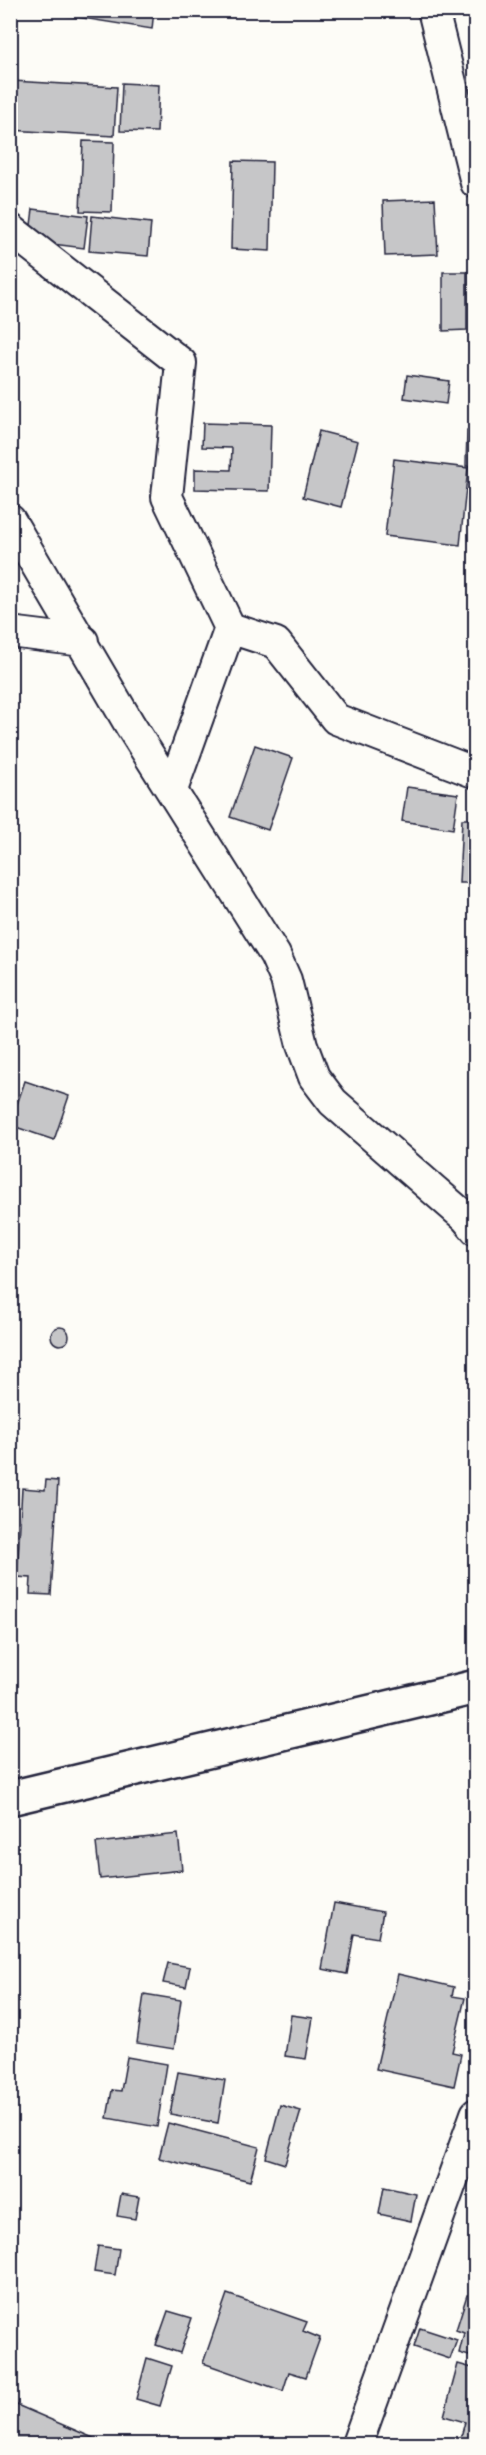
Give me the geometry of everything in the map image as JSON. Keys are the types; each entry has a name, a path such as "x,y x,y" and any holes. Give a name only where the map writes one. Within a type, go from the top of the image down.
{"street":[{"path":"433,10 476,183"},
{"path":"10,229 181,363 167,497 230,628 172,790"},
{"path":"10,520 83,641 130,725 275,955 285,980 302,1045 314,1077 333,1102 466,1218 476,1230"},
{"path":"230,628 276,643 336,719 476,773"},
{"path":"10,632 83,641"},
{"path":"10,1798 476,1687"},
{"path":"357,2445 476,2115"}],"building":[{"path":"32,10 154,10 152,29"},
{"path":"12,81 117,87 114,136 10,130"},
{"path":"122,83 159,85 157,132 120,131"},
{"path":"83,141 114,142 112,212 80,211"},
{"path":"233,161 272,162 270,251 231,249"},
{"path":"435,199 438,254 385,256 383,201"},
{"path":"33,209 88,216 84,248 29,241"},
{"path":"92,216 151,223 148,256 89,251"},
{"path":"443,272 467,272 467,330 443,331"},
{"path":"407,375 449,381 446,404 404,398"},
{"path":"203,423 271,425 269,491 195,489 195,469 231,470 232,448 202,447"},
{"path":"467,430 476,430 476,466 466,466"},
{"path":"319,431 358,441 341,507 303,497"},
{"path":"394,459 468,468 460,545 385,536"},
{"path":"255,745 293,758 268,830 230,817"},
{"path":"407,787 458,794 453,829 402,821"},
{"path":"462,819 476,819 476,883 459,883"},
{"path":"25,1081 69,1096 54,1140 10,1125"},
{"path":"60,1327 67,1329 69,1336 67,1343 60,1345 53,1343 51,1336 53,1329"},
{"path":"46,1480 58,1481 51,1595 30,1594 31,1578 17,1577 22,1488 45,1490"},
{"path":"178,1834 182,1870 100,1879 96,1843"},
{"path":"334,1903 383,1912 378,1938 354,1934 347,1974 322,1969"},
{"path":"473,1923 476,1923 476,1946 469,1945"},
{"path":"168,1963 190,1967 186,1987 163,1983"},
{"path":"398,1974 454,1987 452,1996 465,1998 452,2052 461,2054 454,2086 376,2069"},
{"path":"144,1994 181,2000 174,2049 137,2043"},
{"path":"291,2015 313,2018 306,2059 285,2056"},
{"path":"127,2057 167,2064 157,2127 107,2118 112,2090 121,2091"},
{"path":"178,2072 225,2080 218,2123 170,2114"},
{"path":"280,2105 301,2111 285,2164 266,2158"},
{"path":"168,2123 259,2147 250,2181 159,2158"},
{"path":"384,2187 416,2194 411,2221 379,2214"},
{"path":"121,2194 139,2197 135,2219 117,2216"},
{"path":"98,2246 119,2249 115,2275 94,2272"},
{"path":"227,2294 307,2322 303,2331 320,2338 306,2377 289,2372 283,2391 203,2363"},
{"path":"467,2295 476,2295 476,2358 459,2353 464,2333 456,2330"},
{"path":"168,2311 192,2318 180,2353 156,2345"},
{"path":"420,2328 457,2340 450,2359 414,2347"},
{"path":"147,2358 172,2366 160,2406 136,2399"},
{"path":"458,2364 476,2369 476,2444 459,2444 465,2422 444,2416"},
{"path":"10,2402 107,2444 10,2444"}]}
